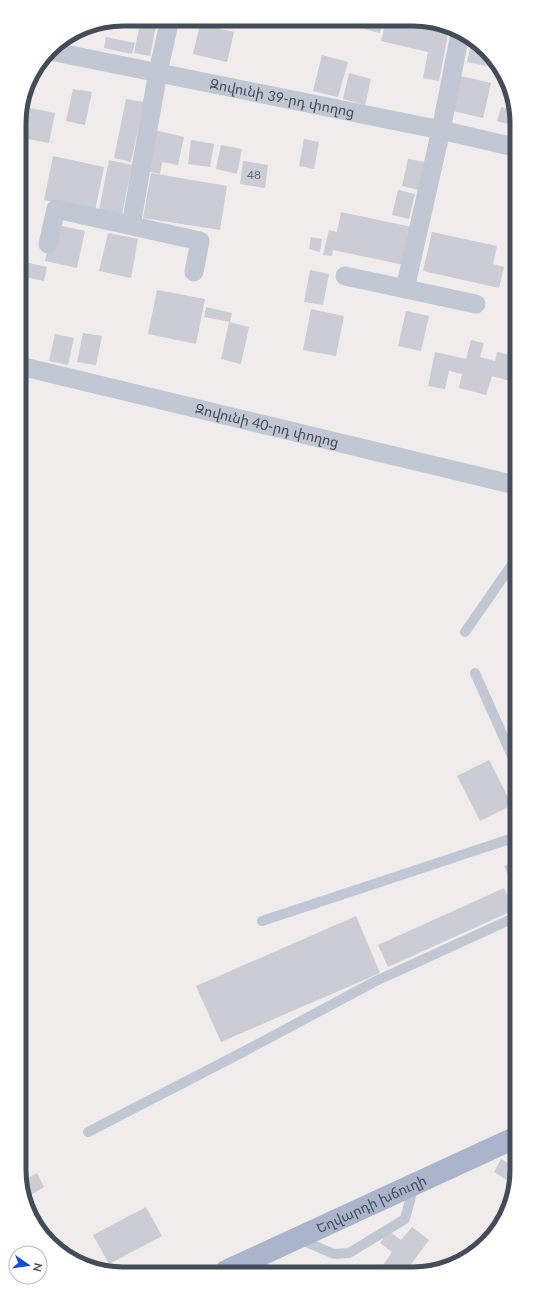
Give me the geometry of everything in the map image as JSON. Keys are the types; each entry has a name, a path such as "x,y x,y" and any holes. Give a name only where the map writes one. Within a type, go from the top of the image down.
{"main road":[{"name":"Եղվարդի խճուղի","path":"237,1267 510,1141"}],"street":[{"path":"131,225 158,72 168,26"},
{"path":"405,289 441,130 459,38"},
{"name":"Զովունի 39-րդ փողոց","path":"56,52 441,130 510,146"},
{"path":"48,244 56,209 200,241 194,272"},
{"path":"345,276 476,304"},
{"name":"Զովունի 40-րդ փողոց","path":"26,367 510,484"}],"lane":[{"path":"466,632 510,567"},
{"path":"475,672 510,751"},
{"path":"262,921 510,839"},
{"path":"88,1132 376,981 510,920"},
{"path":"297,1239 334,1254 349,1253 405,1219 414,1185"}],"building":[{"path":"140,26 156,26 150,56 134,53"},
{"path":"200,26 208,26 234,32 227,62 193,54"},
{"path":"360,26 382,26 380,33 360,28"},
{"path":"385,26 420,26 448,33 439,81 423,78 428,52 381,41"},
{"path":"106,37 135,43 132,54 104,48"},
{"path":"471,45 493,67 467,62"},
{"path":"322,55 348,62 338,97 313,91"},
{"path":"349,73 371,79 365,105 343,99"},
{"path":"461,76 491,83 483,118 453,111"},
{"path":"73,89 92,92 85,125 66,121"},
{"path":"126,99 144,102 131,162 114,158"},
{"path":"501,107 509,109 510,125 497,121"},
{"path":"30,108 55,113 49,143 26,139 26,125"},
{"path":"155,130 184,137 178,165 162,162 160,174 146,171"},
{"path":"304,139 319,142 314,169 299,166"},
{"path":"191,140 214,144 210,167 188,164"},
{"path":"221,145 242,149 237,174 216,169"},
{"path":"53,156 104,167 95,211 44,200"},
{"path":"408,159 425,162 419,190 402,186"},
{"path":"109,160 132,165 122,215 99,210"},
{"path":"243,161 268,165 265,188 240,184"},
{"path":"151,173 227,186 220,230 143,218"},
{"path":"398,190 415,194 409,219 392,215"},
{"path":"341,212 412,227 404,265 333,250 332,256 323,255 329,230 337,232"},
{"path":"53,224 85,231 77,268 45,261"},
{"path":"432,232 497,246 493,264 504,267 499,288 423,271"},
{"path":"108,233 138,239 131,278 99,271"},
{"path":"311,237 322,239 320,252 309,249"},
{"path":"26,262 47,267 44,281 26,277"},
{"path":"310,270 329,274 323,305 304,302"},
{"path":"157,290 205,299 196,344 148,334"},
{"path":"206,307 232,313 230,322 204,317"},
{"path":"311,309 344,316 336,356 303,350"},
{"path":"406,311 429,316 421,351 398,346"},
{"path":"229,322 249,327 241,364 221,359"},
{"path":"83,333 102,336 96,365 77,362"},
{"path":"55,334 74,338 68,365 49,361"},
{"path":"471,340 484,343 480,357 495,361 497,352 510,355 510,381 492,376 486,395 459,388 462,374 449,371 445,389 428,386 435,352 466,359"},
{"path":"489,760 510,801 510,806 480,821 457,776"},
{"path":"510,864 510,880 504,866"},
{"path":"504,888 510,901 510,912 388,967 378,945"},
{"path":"356,916 380,973 221,1042 196,986"},
{"path":"501,1159 510,1164 509,1181 494,1172"},
{"path":"37,1173 44,1187 29,1196 27,1179"},
{"path":"146,1207 162,1236 109,1264 93,1235"},
{"path":"412,1227 429,1240 409,1267 386,1267 383,1265 392,1252 380,1243 389,1231 401,1240"}]}
